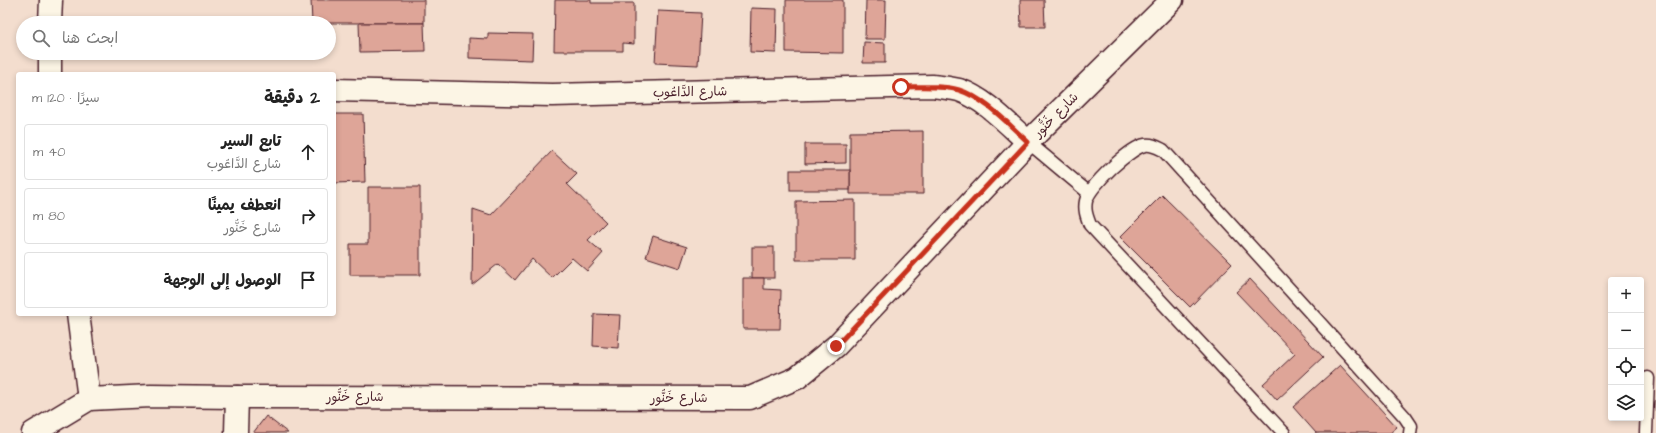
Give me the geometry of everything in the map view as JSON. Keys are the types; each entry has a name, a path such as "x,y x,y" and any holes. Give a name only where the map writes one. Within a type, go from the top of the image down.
{"street":[{"path":"50,16 51,0"},
{"name":"شارع خَنُّور","path":"33,433 89,399 152,396 750,398 797,378 836,346 1028,142 1172,0"},
{"path":"50,60 50,72"},
{"name":"شارع الدَّاعُوب","path":"336,90 552,95 932,86 960,90 973,96 985,104 1028,142"},
{"path":"78,316 89,399"},
{"path":"236,433 237,397"}],"lane":[{"path":"1028,142 1089,193"},
{"path":"1284,433 1090,225 1085,209 1089,193 1097,182 1137,147 1146,145 1155,146 1163,150 1405,417 1410,426 1410,433"},
{"path":"1646,433 1648,378"}],"building":[{"path":"311,0 424,0 424,23 336,23 336,16 312,16"},
{"path":"555,0 591,0 591,3 634,3 634,44 623,43 623,51 554,51"},
{"path":"786,0 843,0 843,53 786,52"},
{"path":"866,0 886,0 885,39 865,39"},
{"path":"1020,0 1044,0 1045,27 1021,27"},
{"path":"751,8 777,9 776,53 750,52"},
{"path":"658,11 701,13 698,65 655,63"},
{"path":"359,23 424,23 425,51 360,52"},
{"path":"488,33 533,34 532,60 469,58 469,38 488,39"},
{"path":"864,42 885,43 885,63 863,63"},
{"path":"336,114 363,114 365,182 336,183"},
{"path":"923,131 923,194 850,194 850,132"},
{"path":"805,144 846,144 846,163 805,164"},
{"path":"552,151 577,174 567,184 606,222 588,240 603,253 587,271 572,258 552,278 532,259 515,280 498,264 472,285 473,209 491,215"},
{"path":"790,170 850,170 850,190 790,190"},
{"path":"368,187 420,187 420,275 350,275 350,244 368,244"},
{"path":"1162,195 1232,264 1190,307 1120,237"},
{"path":"855,200 855,260 796,260 796,201"},
{"path":"653,236 687,247 680,268 646,257"},
{"path":"752,247 774,247 774,278 752,278"},
{"path":"743,278 764,278 764,289 781,290 780,329 743,329"},
{"path":"1250,279 1323,357 1277,400 1263,384 1295,354 1236,292"},
{"path":"594,314 620,315 618,348 593,346"},
{"path":"1340,365 1397,427 1390,433 1316,433 1293,407"},
{"path":"266,416 288,433 253,433"}],"route":[{"path":"836,346 1028,142 985,104 960,90 932,86 901,87"}]}
